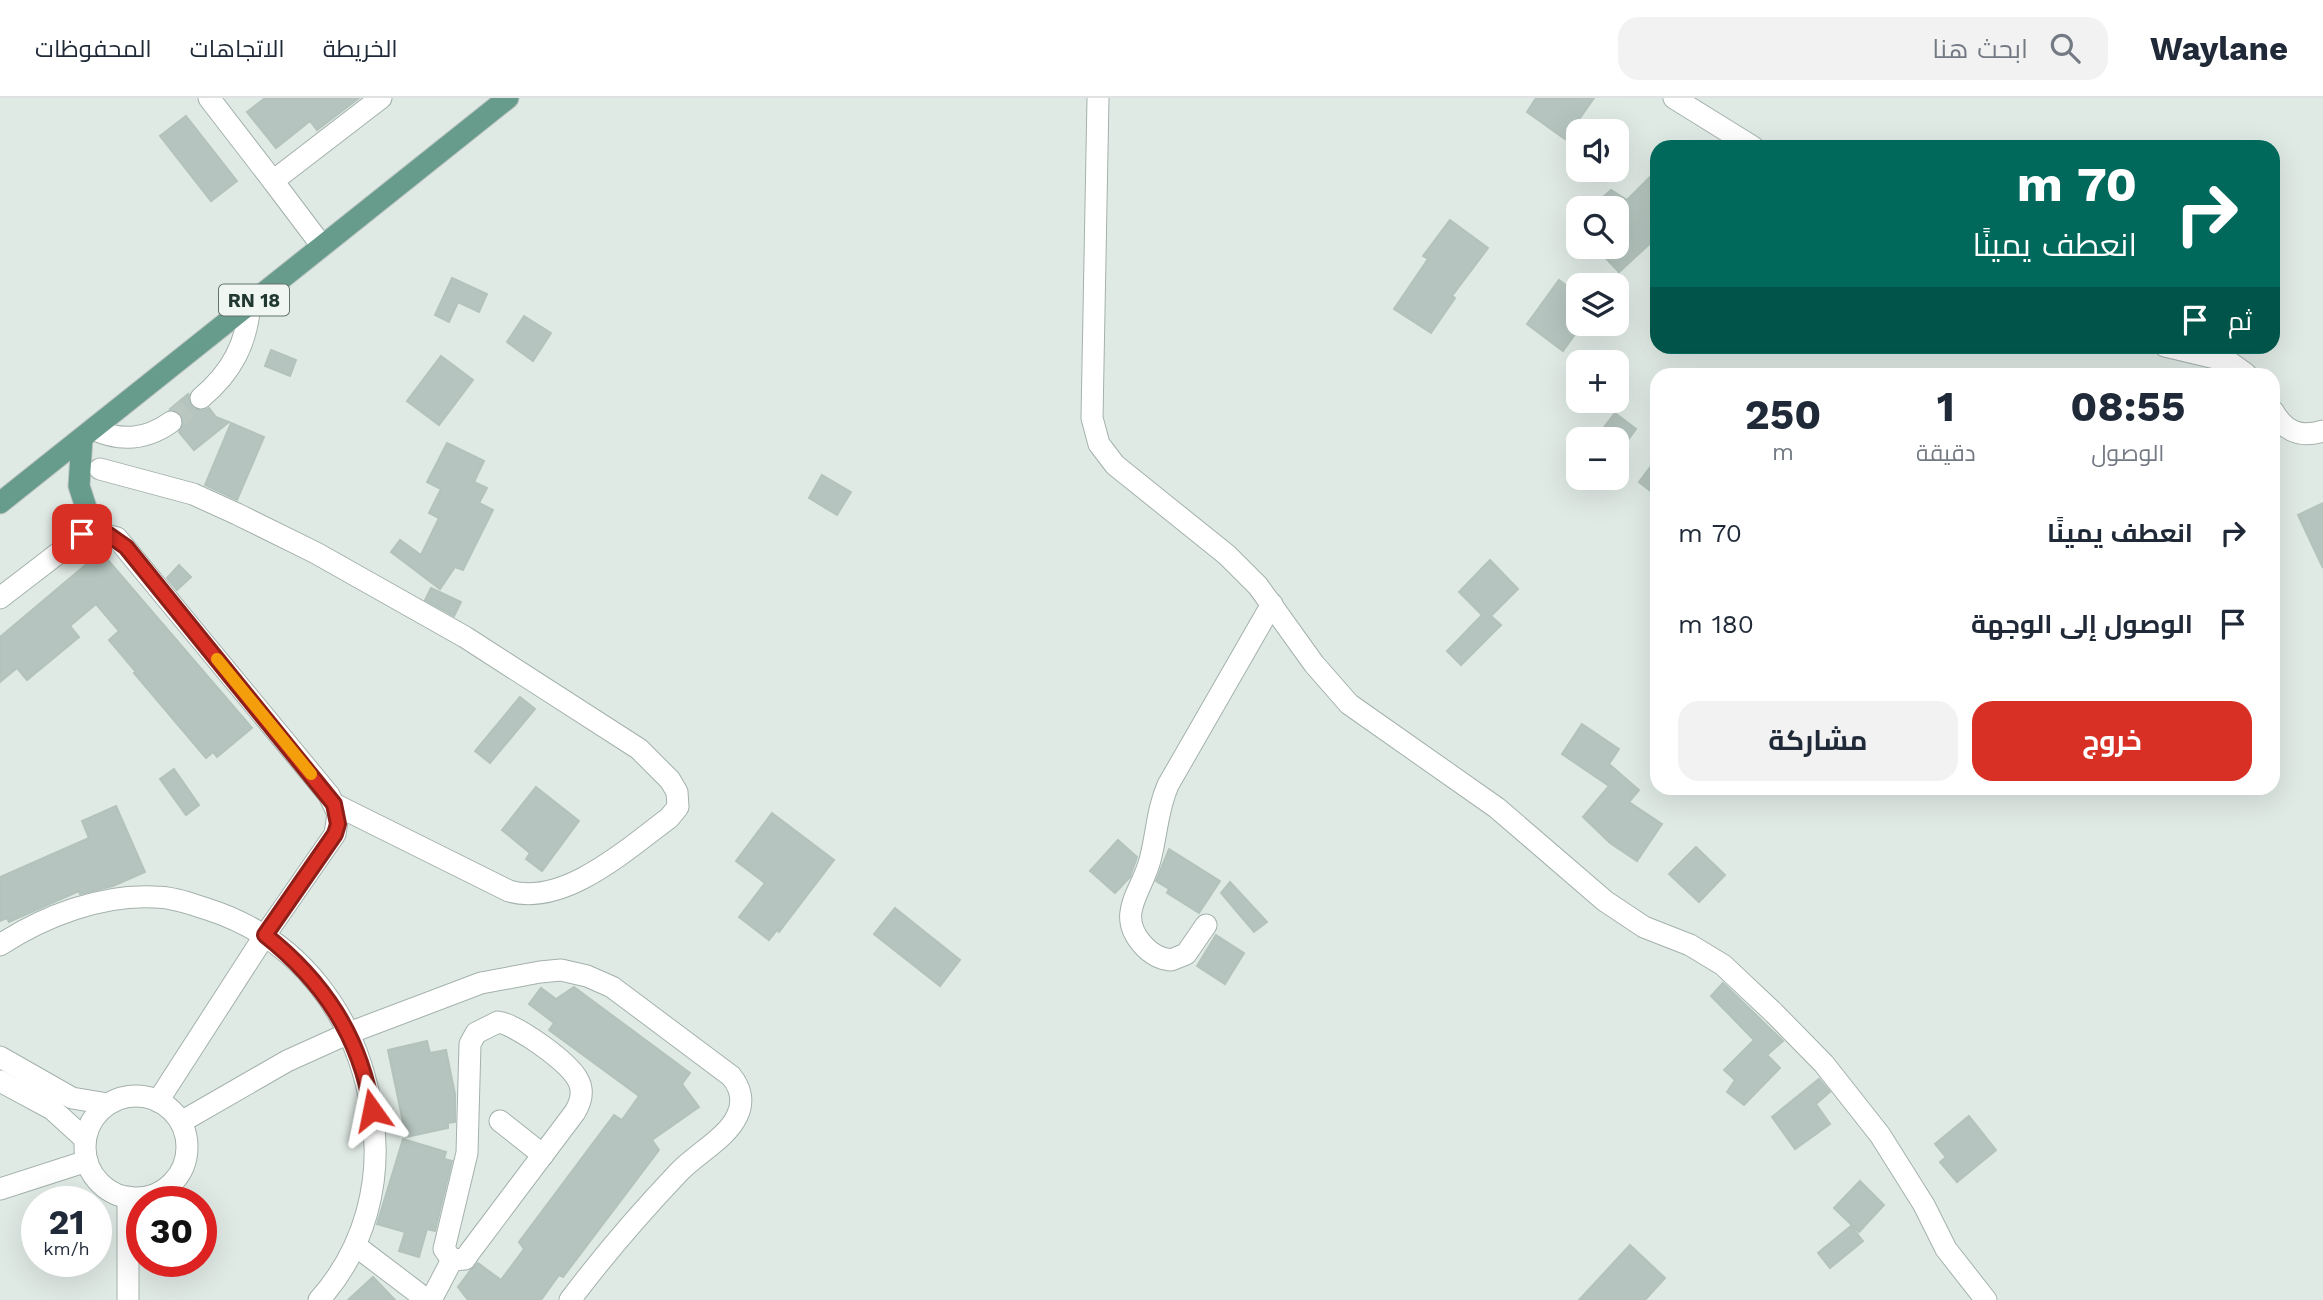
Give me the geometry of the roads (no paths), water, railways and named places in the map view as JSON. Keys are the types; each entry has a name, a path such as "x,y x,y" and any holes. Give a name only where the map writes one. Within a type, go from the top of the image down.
{"main road":[{"name":"RN 18","path":"0,503 508,98"},
{"path":"87,433 79,486 94,532"}],"street":[{"path":"209,98 322,246"},
{"path":"273,181 381,98"},
{"path":"1098,98 1092,406 1095,431 1115,465 1227,555 1272,604 1314,664 1349,704 1497,808 1605,901 1644,927 1690,944 1723,965 1774,1013 1824,1063 1880,1135 1924,1205 1946,1249 1986,1300"},
{"path":"1674,98 1743,140"},
{"path":"201,398 222,379 237,356 244,340 250,303"},
{"path":"2199,354 2228,361 2238,368"},
{"path":"87,433 133,438 160,430 171,422"},
{"path":"2280,422 2290,431 2307,435 2323,431"},
{"path":"0,598 72,541 94,532 117,538 334,804 509,891 532,896 555,891 589,874 659,826 678,807 677,792 670,780 639,749 465,637 316,553 237,514 193,494 100,468"},
{"path":"1206,925 1186,954 1171,960 1163,959 1137,939 1130,928 1130,915 1151,858 1159,805 1168,785 1272,604"},
{"path":"158,1101 265,935 335,834 338,824 334,804"},
{"path":"0,945 50,919 97,902 156,897 223,914 265,935 307,971 331,1001 349,1033 368,1088 375,1131 375,1168 370,1205 356,1246 334,1283 319,1300"},
{"path":"181,1122 287,1061 349,1033 481,983 514,975 561,971 587,976 612,987 736,1082 741,1098 736,1119 644,1210 570,1300"},
{"path":"510,1024 570,1070 579,1082 579,1105 465,1259 452,1260 444,1249 467,1153 470,1044 476,1033 485,1026 510,1024"},
{"path":"0,1058 72,1098 108,1104"},
{"path":"0,1081 52,1109 86,1150 102,1185 126,1196"},
{"path":"86,1150 93,1120 108,1104 124,1097 141,1096 158,1101 172,1110 181,1122 187,1154 182,1169 167,1186"},
{"path":"500,1121 543,1155"},
{"path":"0,1189 86,1150"},
{"path":"356,1246 429,1300 452,1260"},
{"path":"128,1277 128,1300"}],"tunnel":[{"path":"171,422 201,398"}]}
